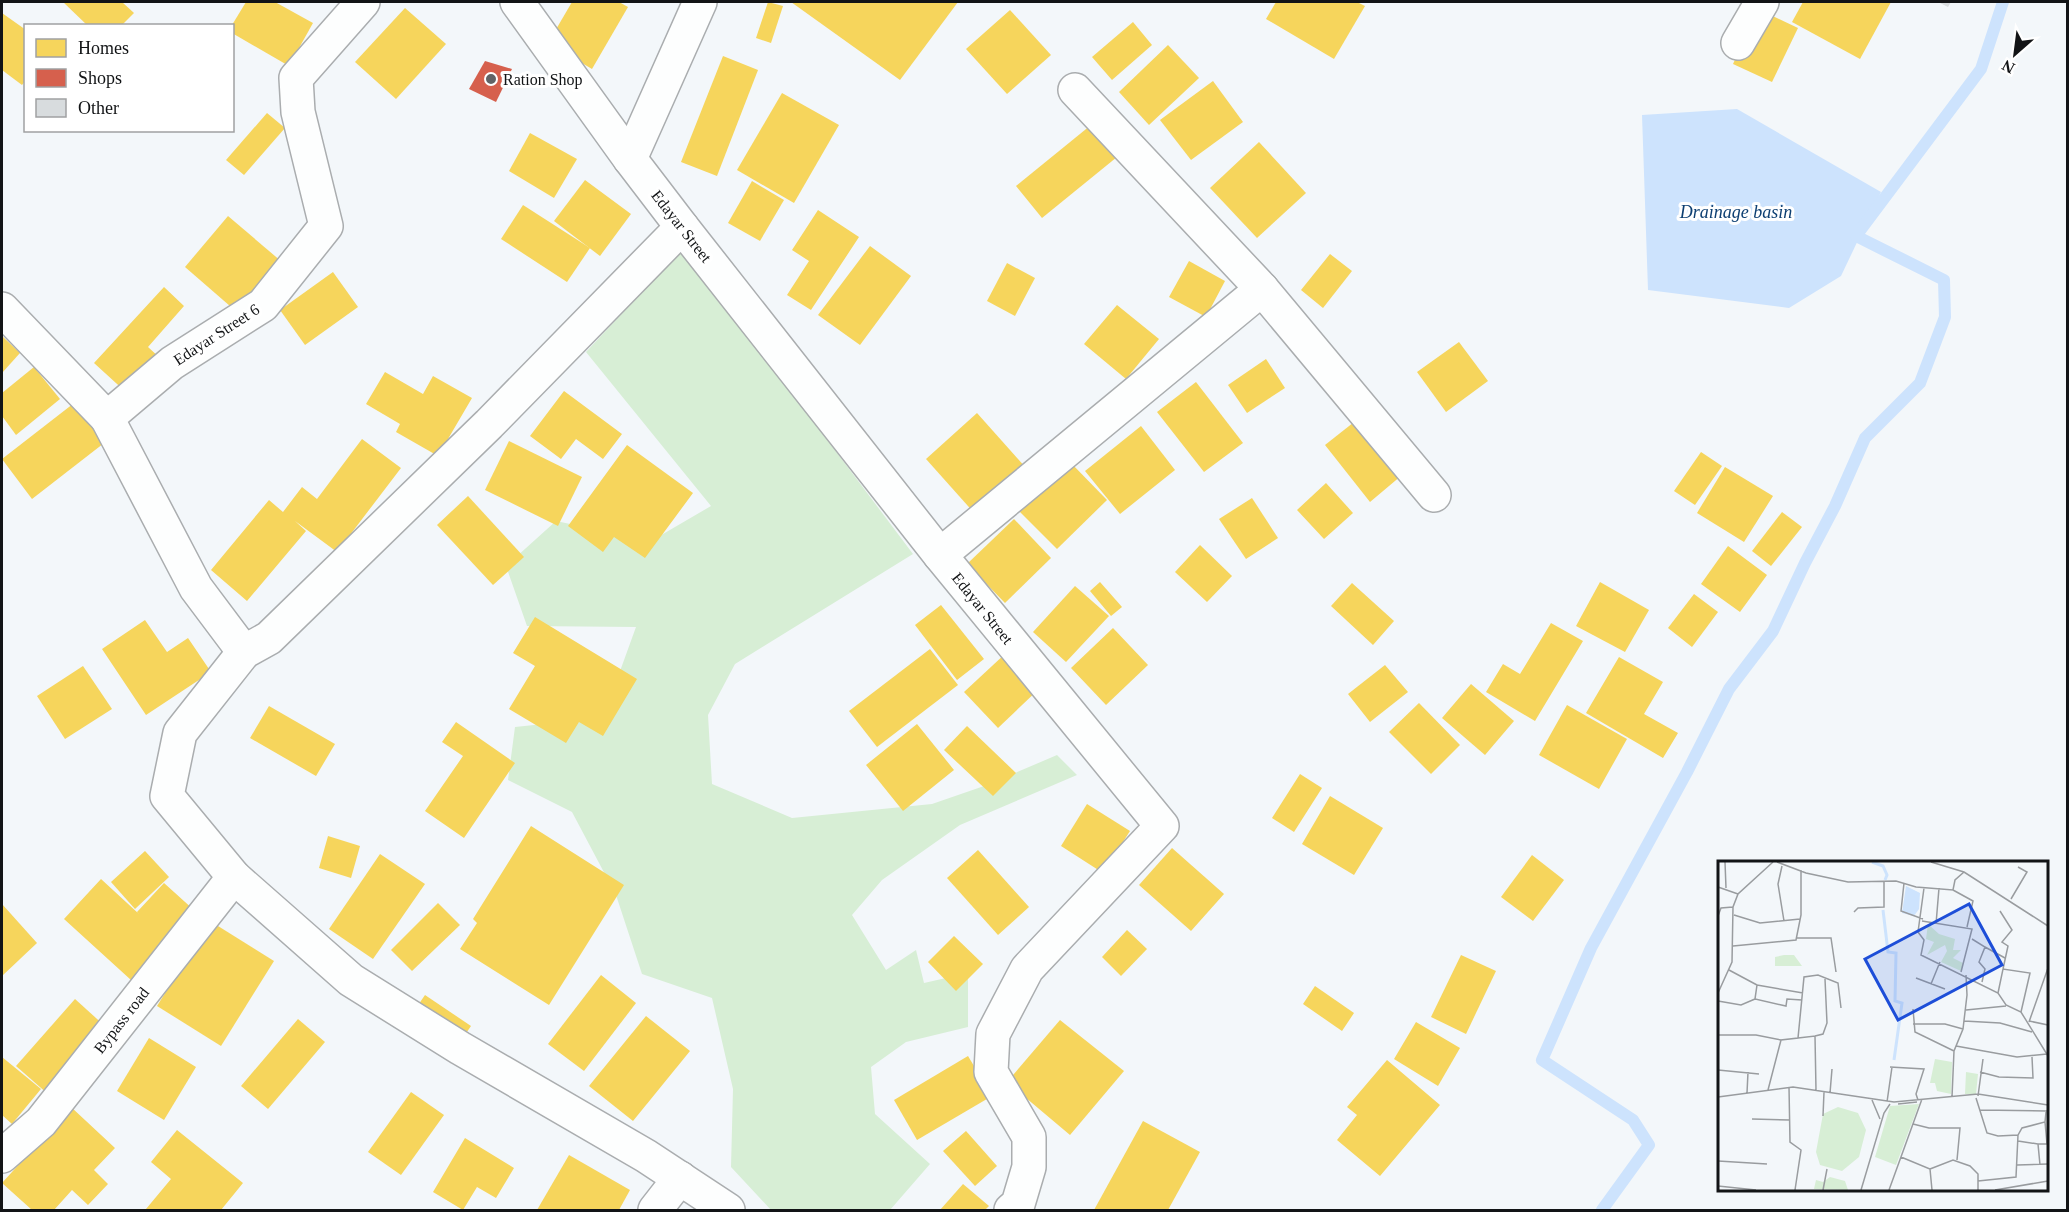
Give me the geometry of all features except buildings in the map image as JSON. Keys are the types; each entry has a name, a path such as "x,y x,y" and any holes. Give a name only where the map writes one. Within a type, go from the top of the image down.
{"street":[{"name":"Edayar Street 6","path":"107,418 171,363 263,305 326,226 298,112 296,78 363,2"},
{"name":"Edayar Street","path":"517,2 682,227 940,555 1162,826 1027,969 993,1034 991,1072 1029,1137 1029,1167 1018,1204 1011,1210"},
{"path":"630,159 700,2"},
{"path":"1738,43 1762,2"},
{"path":"1075,90 1262,289 1434,495"},
{"path":"682,227 489,424 268,638 244,652 180,733 167,796 234,877 351,980 460,1048 646,1156 728,1210"},
{"path":"940,555 1262,289"},
{"path":"2,309 107,418 196,588 244,652"},
{"name":"Bypass road","path":"2,1156 41,1122 234,877"},
{"path":"655,1210 680,1178"}],"green space":[{"path":"683,248 913,554 735,664 708,715 712,784 792,818 932,804 987,785 1057,755 1077,775 960,825 882,880 852,915 886,970 916,950 924,983 968,973 968,1027 906,1042 871,1067 875,1114 930,1164 890,1210 771,1210 731,1167 733,1089 712,998 642,974 616,895 572,812 508,780 515,727 572,721 611,696 636,627 527,626 506,566 556,521 651,541 711,506 586,352"}],"water":[{"name":"Drainage basin","path":"1737,109 1881,192 1841,276 1789,308 1648,290 1642,115"}],"waterway":[{"path":"1602,1210 1649,1145 1633,1120 1542,1060 1591,948 1687,772 1729,689 1773,631 1835,506 1865,438 1920,383 1945,317 1944,280 1856,236 1981,69 2003,2"}],"place":[{"name":"Ration Shop","path":"491,79"}]}
